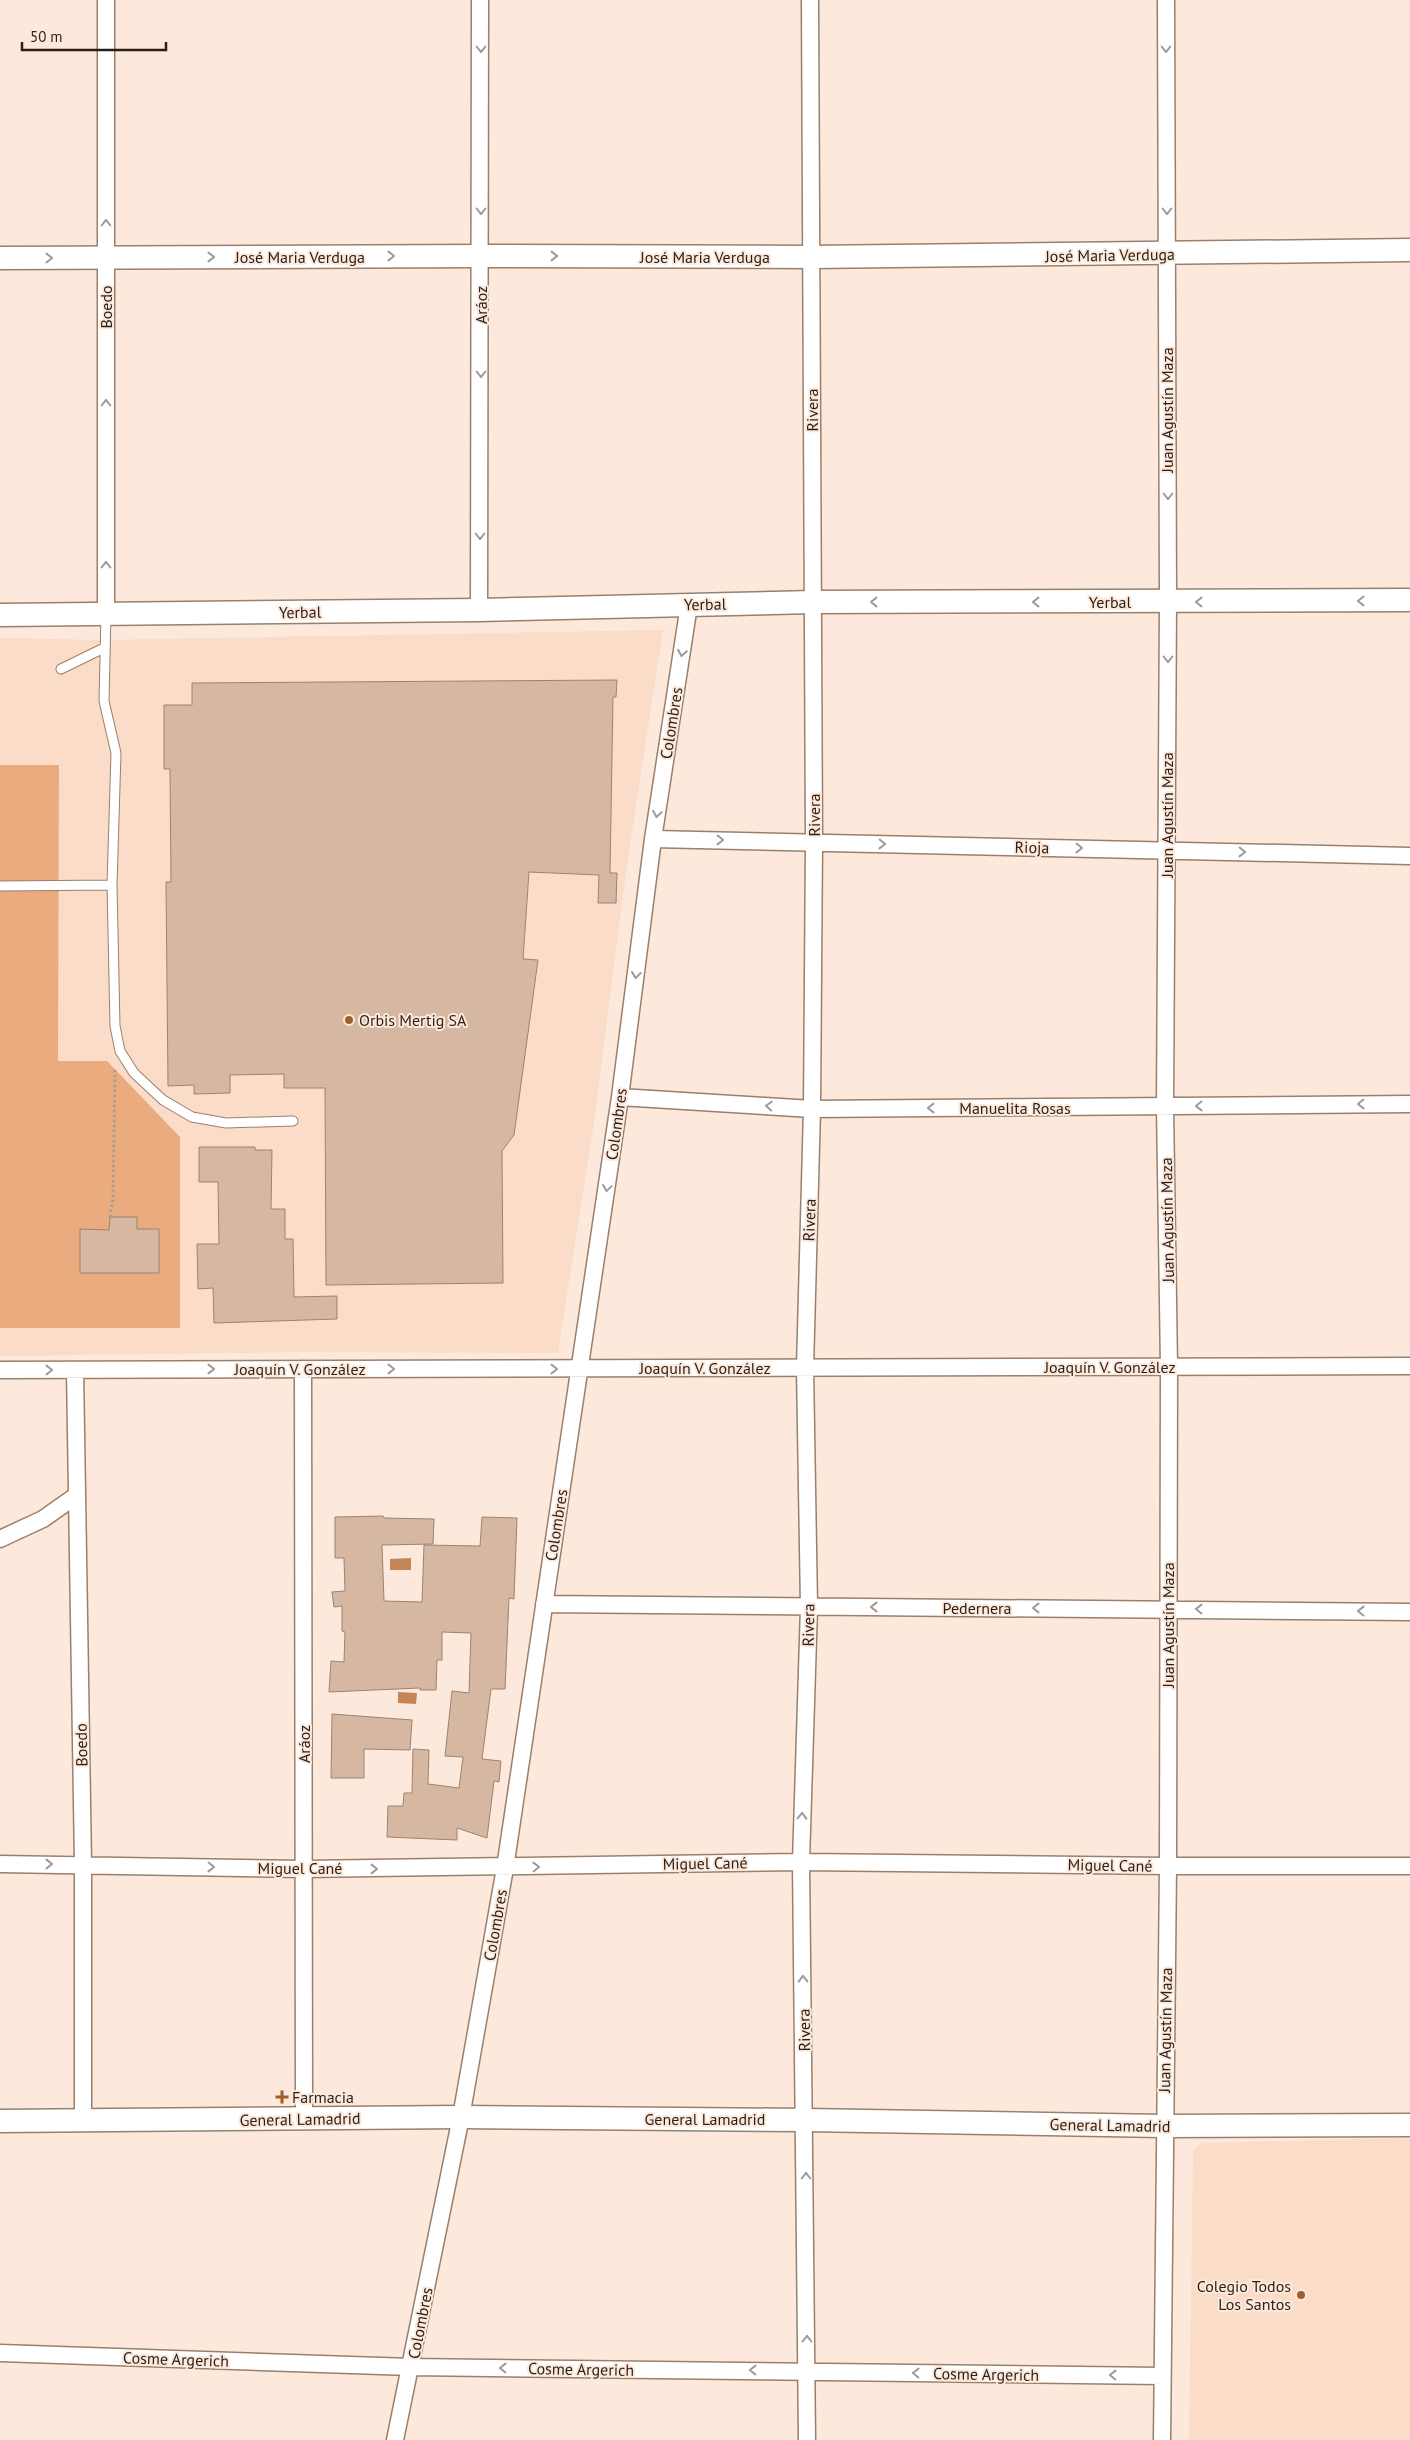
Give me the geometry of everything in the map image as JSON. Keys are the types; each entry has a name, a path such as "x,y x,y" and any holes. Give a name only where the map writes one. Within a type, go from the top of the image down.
{"street":[{"name":"Boedo","path":"106,0 106,614"},
{"name":"Aráoz","path":"480,0 480,610"},
{"name":"Rivera","path":"807,2440 801,1862 809,1607 805,1368 812,1108 814,842 810,0"},
{"name":"Juan Agustín Maza","path":"1162,2440 1168,1866 1167,1608 1169,1367 1166,1107 1168,602 1166,0"},
{"name":"José Maria Verduga","path":"0,258 1167,255 1410,250"},
{"name":"Yerbal","path":"0,615 480,610 813,602 1410,600"},
{"name":"Colombres","path":"395,2440 461,2117 505,1868 620,1098 653,839 689,605"},
{"name":"Rioja","path":"653,839 1410,856"},
{"name":"Manuelita Rosas","path":"620,1098 812,1108 1410,1104"},
{"name":"Joaquín V. González","path":"0,1370 1410,1366"},
{"name":"Aráoz","path":"304,1369 304,2120"},
{"name":"Boedo","path":"75,1370 83,1864 83,2121"},
{"path":"0,1539 43,1520 77,1495"},
{"name":"Pedernera","path":"544,1604 1167,1608 1410,1612"},
{"name":"Miguel Cané","path":"0,1864 304,1869 505,1868 801,1862 1168,1866 1410,1866"},
{"name":"General Lamadrid","path":"0,2120 304,2120 461,2117 1164,2126 1410,2125"},
{"name":"Cosme Argerich","path":"0,2352 411,2367 1162,2376"}],"lane":[{"path":"106,614 104,701 116,753 112,885 115,1026 120,1051 134,1073 163,1100 192,1117 226,1123 293,1121"},
{"path":"61,669 104,648"},
{"path":"0,886 112,885"}],"path":[{"path":"110,1217 115,1069 120,1051"}],"shaded area":[{"path":"663,630 627,865 594,1123 558,1353 304,1352 0,1356 0,638 104,640"},
{"path":"0,765 59,765 58,1061 107,1061 180,1137 180,1328 0,1328"},
{"path":"411,1558 411,1570 390,1570 390,1559"},
{"path":"398,1692 417,1693 416,1704 398,1703"},
{"name":"Colegio Todos Los Santos","path":"1410,2138 1410,2440 1189,2440 1193,2151 1202,2143"}],"building":[{"name":"Orbis Mertig SA","path":"617,680 616,697 613,697 610,873 617,873 616,903 598,903 599,875 529,872 523,959 538,960 514,1135 502,1151 503,1283 326,1285 325,1088 284,1088 284,1074 230,1075 230,1093 194,1094 194,1085 168,1086 166,882 171,882 170,769 164,769 164,705 192,705 192,683"},
{"path":"199,1147 255,1147 255,1150 272,1150 271,1209 285,1209 285,1239 293,1239 294,1297 337,1296 337,1319 214,1323 213,1288 198,1289 197,1244 219,1244 218,1182 199,1182"},
{"path":"110,1217 137,1217 137,1229 159,1229 159,1273 80,1273 80,1229 109,1230"},
{"path":"383,1516 384,1518 434,1519 433,1544 382,1545 384,1601 422,1602 424,1545 480,1546 482,1517 517,1518 514,1599 509,1598 505,1689 491,1689 482,1759 501,1761 499,1782 494,1781 487,1838 457,1828 457,1840 387,1837 388,1806 403,1806 404,1793 412,1793 413,1749 429,1750 428,1784 459,1788 463,1757 445,1756 452,1691 469,1693 471,1633 442,1632 442,1660 437,1660 436,1690 420,1690 420,1688 329,1692 331,1661 344,1662 345,1632 342,1631 342,1606 334,1607 332,1592 345,1591 344,1558 335,1558 335,1517"},
{"path":"332,1714 412,1720 410,1750 364,1749 364,1778 331,1778"}],"place":[{"name":"Orbis Mertig SA","path":"349,1020"},
{"name":"Farmacia","path":"282,2097"},
{"name":"Colegio Todos Los Santos","path":"1301,2295"}]}
